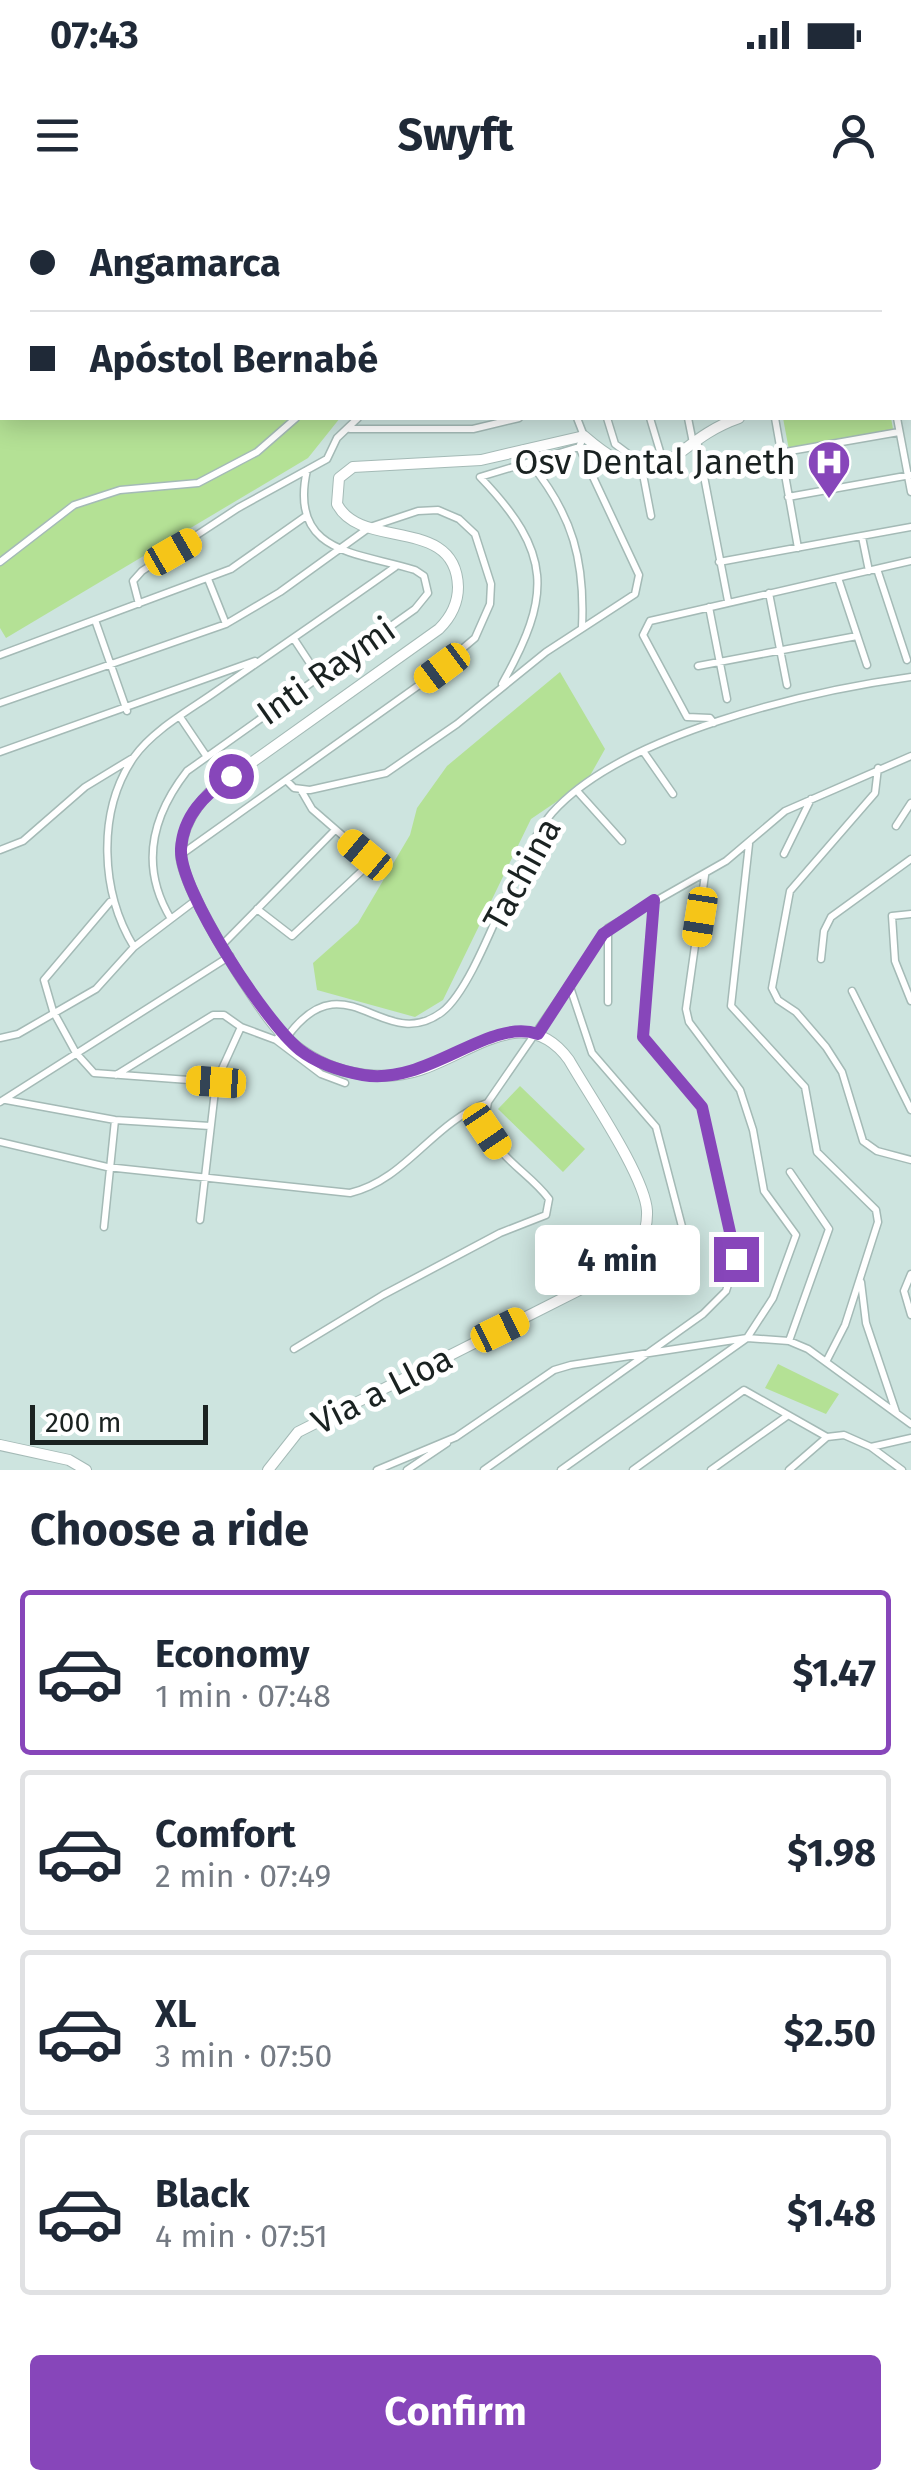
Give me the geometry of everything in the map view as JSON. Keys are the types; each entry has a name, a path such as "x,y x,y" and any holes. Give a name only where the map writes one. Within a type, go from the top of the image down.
{"street":[{"path":"0,562 74,506 120,490 198,483 257,452 294,420"},
{"path":"139,604 133,581 142,570 238,508 327,459 337,438 356,420"},
{"path":"349,429 473,429 511,420"},
{"path":"286,780 301,790 325,789 386,772 457,724 502,685 582,627 635,594 640,582 582,442 577,420"},
{"path":"607,420 622,453 639,462 663,460"},
{"path":"651,420 663,460"},
{"path":"689,420 728,601"},
{"path":"345,1084 320,1074 281,1037 196,899 181,855 187,823 208,792 439,629 451,614 457,580 444,553 424,540 346,518 337,504 339,478 349,469 481,460 582,442 622,467 642,470 735,420"},
{"path":"775,420 798,548"},
{"path":"896,420 911,492"},
{"path":"745,459 899,432"},
{"path":"502,685 530,634 538,602 537,576 522,527 480,476 531,464 582,442"},
{"path":"531,464 574,530 582,568 582,627"},
{"path":"307,470 307,516 317,534 339,551"},
{"path":"642,470 650,516"},
{"path":"788,496 909,475"},
{"path":"0,703 226,624 339,551 370,526 418,510 438,510 459,520 475,534 491,584 483,624 461,654 181,855"},
{"path":"0,655 231,569 307,516"},
{"path":"719,562 911,527"},
{"path":"862,537 907,660"},
{"name":"Inti Raymi","path":"171,919 152,866 155,825 164,801 205,754 424,602 428,584 424,576 339,551"},
{"path":"714,723 710,718 689,720 643,635 655,618 911,562"},
{"path":"0,850 23,841 85,787 132,759 180,717 396,566"},
{"path":"838,578 867,665"},
{"path":"208,579 226,624"},
{"path":"769,593 788,685"},
{"path":"710,607 728,699"},
{"path":"95,620 127,710"},
{"path":"698,666 857,636"},
{"path":"294,639 319,677"},
{"path":"0,752 127,710 265,657"},
{"name":"Tachina","path":"281,1037 304,1014 328,1003 414,1024 444,1011 460,990 524,858 554,811 643,751 714,723 911,676"},
{"path":"180,717 205,754"},
{"path":"643,751 673,794"},
{"path":"0,1142 108,1166 204,1180 282,1184 325,1192 372,1188 459,1114 488,1102 608,928 705,875 785,811 911,756"},
{"path":"132,759 108,842 111,901 134,947"},
{"path":"878,768 875,793 790,891 772,988 778,1000 796,1012 816,1035 842,1072 863,1140 877,1151 911,1160"},
{"path":"257,909 292,936 365,869 365,855 306,804 301,790"},
{"path":"578,792 622,841"},
{"path":"784,854 811,798"},
{"path":"896,826 911,802"},
{"path":"223,944 335,830"},
{"path":"748,843 731,1006 805,1087 817,1152 876,1210 877,1233 828,1360"},
{"path":"821,959 824,930 831,917 911,859"},
{"path":"560,1470 747,1338 773,1298 796,1235 764,1191 754,1130 740,1090 689,1022 686,1009 705,875"},
{"path":"0,1038 25,1030 105,982 134,947 196,899"},
{"path":"484,1470 653,1354 726,1291 736,1259 702,1107 643,1037 654,900"},
{"path":"111,901 43,986 76,1053 94,1073 216,1082"},
{"path":"911,914 892,916 894,961 911,1001"},
{"path":"608,928 608,1002"},
{"path":"3,1101 230,956"},
{"path":"570,987 592,1053 656,1127 685,1238"},
{"path":"852,991 911,1110"},
{"path":"116,1075 218,1013 240,1027 281,1037 323,1064 380,1076 421,1070 504,1033 538,1034 569,1060 644,1196 643,1239 617,1271"},
{"path":"200,1220 216,1082 240,1027"},
{"path":"3,1101 115,1120 210,1126"},
{"path":"294,1349 416,1278 546,1215 549,1198 512,1165 487,1131 488,1102"},
{"path":"104,1227 115,1120"},
{"path":"790,1172 829,1229 790,1341"},
{"path":"617,1271 687,1282"},
{"name":"Via a Lloa","path":"268,1470 298,1432 617,1271"},
{"path":"911,1274 904,1291 911,1315"},
{"path":"860,1281 866,1323 896,1412"},
{"path":"408,1470 554,1370 747,1338 790,1341 828,1360 911,1424"},
{"path":"633,1470 741,1391 752,1391 827,1438"},
{"path":"711,1470 787,1416"},
{"path":"790,1470 827,1438 844,1434 902,1470"},
{"path":"377,1470 456,1437"},
{"path":"870,1447 911,1438"},
{"path":"0,1445 63,1458 86,1470"}],"green space":[{"path":"0,420 338,420 308,458 6,638 0,628"},
{"path":"783,420 891,420 893,429 789,450"},
{"path":"560,672 605,749 587,781 531,819 443,1000 415,1017 317,990 313,963 358,923 410,835 417,808 447,766"},
{"path":"520,1086 585,1149 563,1172 498,1109"},
{"path":"778,1364 839,1394 826,1414 765,1388"}],"place":[{"name":"Osv Dental Janeth","path":"829,500"}],"route":[{"path":"231,776 208,792 192,812 183,835 184,874 261,1008 282,1033 323,1064 366,1076 407,1073 496,1035 524,1030 538,1034 603,934 654,900 643,1037 702,1107 736,1259"}]}
